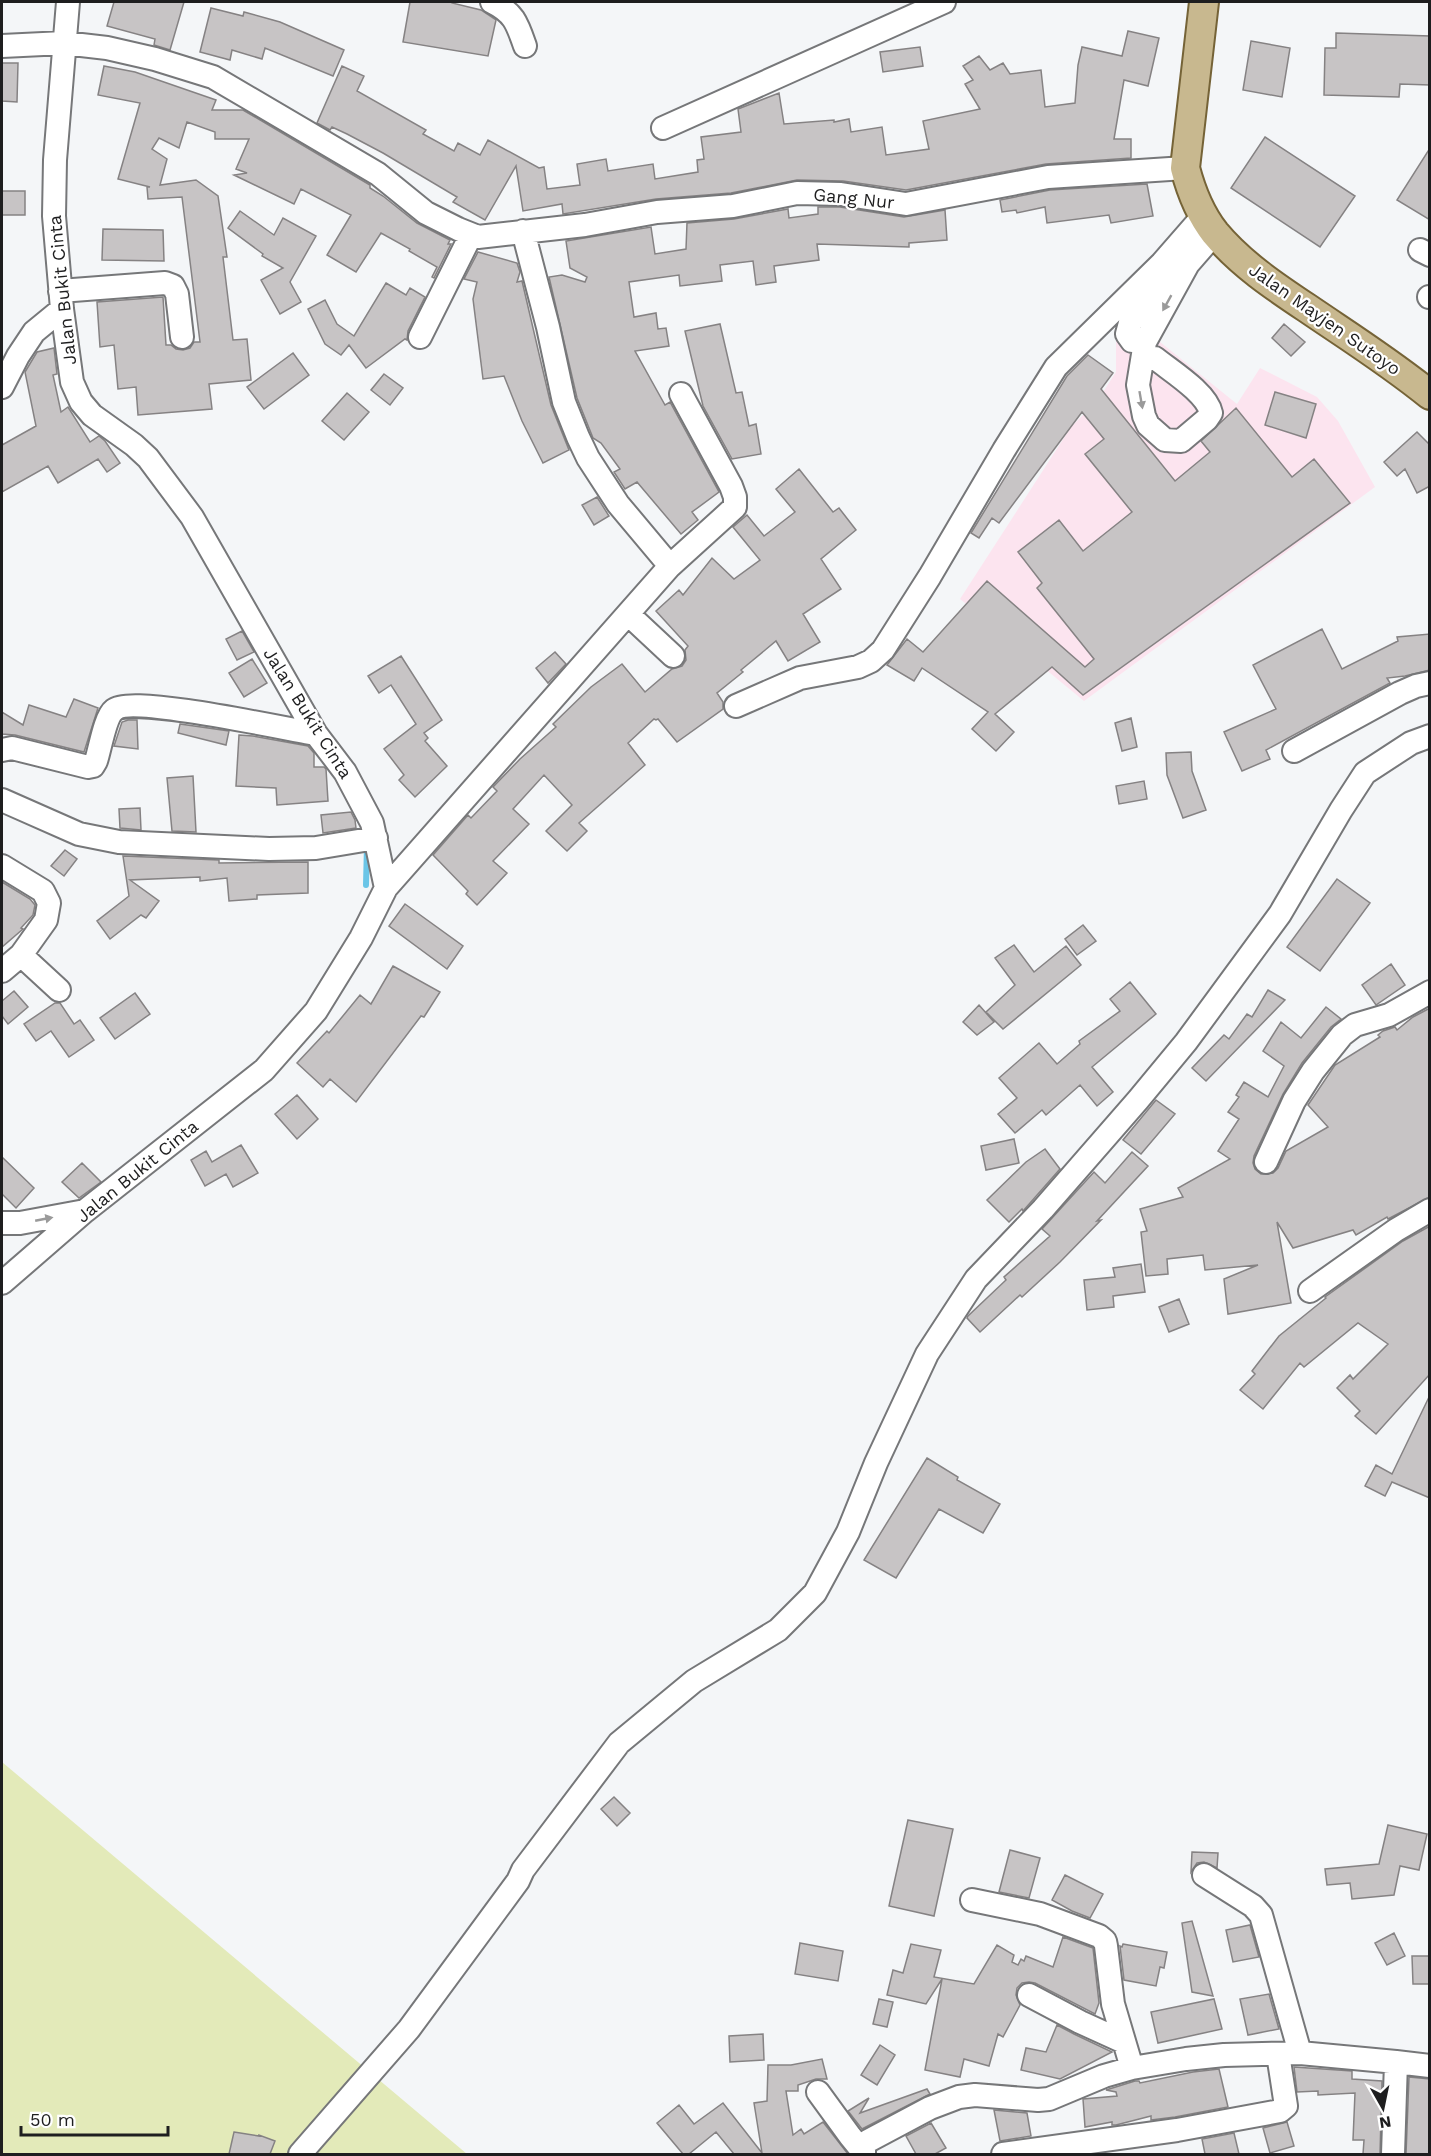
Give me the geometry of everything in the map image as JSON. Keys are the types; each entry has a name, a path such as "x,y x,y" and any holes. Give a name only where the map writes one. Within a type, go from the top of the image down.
{"main road":[{"name":"Jalan Mayjen Sutoyo","path":"1204,2 1185,168 1190,188 1210,225 1264,279 1406,376 1430,395"}],"street":[{"name":"Jalan Bukit Cinta","path":"2,1282 86,1211 264,1070 316,1011 361,938 386,888 372,823 345,772 316,734 192,517 148,458 92,415 81,402 72,382 61,300 54,205 55,160 68,2"},
{"path":"492,2 507,10 517,22 525,46"},
{"path":"663,128 944,2"},
{"path":"2,46 64,43 98,46 155,59 213,77 378,174 426,213 471,235 420,337"},
{"name":"Gang Nur","path":"471,235 484,237 585,225 657,212 733,206 797,193 841,194 906,204 1048,177 1185,168"},
{"path":"1132,341 1127,334 1130,323 1180,258 1210,225"},
{"path":"1155,358 1210,405 1211,413 1208,419 1181,441 1165,440 1148,425 1138,385 1145,342 1210,225"},
{"path":"736,706 800,678 858,667 871,661 882,650 930,576 1056,367 1162,263 1210,225"},
{"path":"523,231 549,327 564,402 578,437 588,458 618,504 670,566"},
{"path":"2,387 34,332 61,300 165,283 173,286 177,294 182,337"},
{"path":"386,888 670,566 735,507 731,486 681,394"},
{"path":"628,614 673,656"},
{"path":"1294,752 1400,693 1430,683"},
{"path":"2,750 12,748 88,767 93,766 110,714 116,707 126,706 184,709 316,734"},
{"path":"300,2154 409,2030 518,1881 523,1870 619,1743 694,1681 778,1630 815,1593 848,1532 876,1463 927,1354 976,1279 1043,1209 1186,1042 1281,914 1365,773 1411,743 1430,736"},
{"path":"2,800 79,834 119,842 269,849 316,848 376,838"},
{"path":"2,866 43,891 49,903 46,920 21,955 2,970"},
{"path":"21,955 59,990"},
{"path":"1266,1162 1294,1101 1313,1071 1342,1035 1355,1024 1389,1015 1430,992"},
{"path":"1310,1291 1396,1230 1430,1210"},
{"path":"2,1223 20,1223 86,1211"},
{"path":"2,1259 34,1256"},
{"path":"1204,1875 1253,1906 1261,1915 1300,2053"},
{"path":"972,1900 1040,1914 1102,1938 1106,1946 1113,2004 1132,2068"},
{"path":"1029,1995 1124,2042"},
{"path":"864,2153 868,2141 930,2108 959,2097 975,2095 1049,2099 1094,2079 1132,2068 1224,2055 1300,2053 1430,2066"},
{"path":"1004,2154 1177,2130 1280,2111 1286,2106 1278,2054"},
{"path":"1393,2154 1396,2062"},
{"path":"818,2091 864,2153"},
{"path":"321,2154 324,2126"}],"shaded area":[{"path":"1195,271 1160,332 1160,342 1237,404 1260,368 1317,397 1338,421 1375,487 1084,701 960,599 1071,427 1098,400 1116,372 1116,318"}],"green space":[{"path":"2,1762 467,2154 2,2154"}],"building":[{"path":"114,2 184,2 170,50 154,45 155,39 107,26"},
{"path":"410,2 452,2 481,10 496,20 488,56 403,42"},
{"path":"211,8 243,16 244,12 280,22 344,50 333,76 265,48 262,59 232,50 230,60 200,52"},
{"path":"1128,31 1159,38 1148,86 1124,80 1114,139 1131,139 1131,158 1046,164 906,190 843,181 797,180 731,193 656,199 563,214 562,204 523,211 516,166 485,220 453,202 457,197 383,153 332,127 330,130 317,123 342,66 364,76 357,91 426,130 423,134 454,151 458,143 480,155 488,140 539,168 544,167 547,189 580,185 577,164 606,159 608,171 653,164 655,179 698,172 697,160 704,159 701,137 741,132 738,109 779,93 784,124 834,120 834,122 849,119 851,132 882,127 886,155 929,149 923,121 980,109 965,84 973,80 963,66 979,56 990,70 1003,63 1010,74 1041,70 1045,107 1075,103 1082,47 1122,56"},
{"path":"1336,33 1430,36 1430,85 1400,84 1399,97 1324,95 1325,48 1336,48"},
{"path":"1251,41 1290,48 1282,97 1243,90"},
{"path":"920,47 923,66 883,72 880,52"},
{"path":"2,63 18,63 17,102 2,101"},
{"path":"104,66 135,72 216,100 212,110 243,110 370,185 370,188 417,223 450,240 448,244 451,244 434,278 432,277 437,267 381,233 356,272 327,255 351,215 301,189 294,204 234,175 247,173 236,169 249,139 215,139 215,132 187,122 179,148 159,138 152,149 167,159 160,185 196,180 218,196 227,257 223,257 233,340 247,339 251,380 209,384 212,409 138,415 136,387 118,389 114,345 100,347 97,302 163,297 166,345 183,350 190,348 194,342 200,342 182,197 148,199 147,187 150,187 118,179 140,103 98,95"},
{"path":"1265,137 1355,196 1320,247 1231,188"},
{"path":"1430,148 1430,220 1397,200"},
{"path":"1147,184 1153,216 1111,223 1109,215 1047,223 1045,207 1017,213 1016,210 1002,212 1000,200 1050,190"},
{"path":"2,191 25,191 25,215 2,215"},
{"path":"818,207 840,207 904,217 945,210 947,240 909,243 909,247 817,244 819,260 774,266 776,282 756,285 753,261 720,265 722,281 680,286 679,275 629,282 634,317 656,313 658,329 666,328 669,346 635,351 665,405 670,402 719,492 692,512 698,520 681,534 637,482 625,489 614,472 620,469 601,443 593,438 577,398 549,277 562,275 585,282 587,277 570,268 566,241 651,227 655,254 686,249 687,223 734,219 788,209 789,218 818,214"},
{"path":"240,211 274,235 283,218 316,236 290,282 301,302 280,314 261,280 283,268 262,256 263,254 228,228"},
{"path":"103,229 163,230 164,261 102,260"},
{"path":"478,252 517,263 520,272 517,282 522,281 551,405 569,450 543,463 522,421 504,376 483,379 473,299 477,282 464,279"},
{"path":"386,283 406,295 410,288 425,297 408,331 407,340 405,339 366,368 349,345 341,355 325,344 308,309 325,300 337,324 354,336"},
{"path":"720,324 736,393 742,392 749,426 756,424 761,454 732,459 703,406 685,331"},
{"path":"1284,324 1305,342 1291,356 1272,338"},
{"path":"54,348 57,374 53,375 61,412 68,407 90,442 99,436 120,463 107,472 98,459 58,483 48,466 2,492 2,445 36,426 25,372 37,352"},
{"path":"293,353 309,375 264,409 247,387"},
{"path":"1088,355 1113,373 1101,389 1175,481 1210,452 1201,441 1236,408 1292,477 1314,459 1350,503 1083,695 1052,667 995,714 1014,732 996,751 972,729 988,712 922,668 914,681 887,665 907,639 923,652 987,581 1085,667 1094,659 1037,588 1042,583 1018,552 1059,520 1083,551 1132,512 1085,454 1104,439 1082,412 999,523 992,518 979,538 971,533 1067,376"},
{"path":"384,374 403,388 390,405 371,390"},
{"path":"1275,392 1316,404 1306,438 1265,425"},
{"path":"347,393 369,412 344,440 322,421"},
{"path":"1417,432 1430,445 1430,486 1417,493 1405,469 1397,476 1384,462"},
{"path":"799,469 833,512 839,508 856,530 821,559 841,589 803,614 820,642 788,661 776,641 717,693 723,702 723,709 677,742 658,719 654,719 628,743 645,765 579,823 587,831 567,851 546,831 572,805 544,775 513,809 529,824 493,861 507,873 477,905 466,894 468,891 433,855 468,815 471,818 497,791 493,787 556,727 553,724 591,687 622,664 645,692 672,669 682,666 686,660 685,650 688,646 656,611 679,590 683,595 712,558 734,579 760,560 733,527 747,515 764,536 795,512 776,489"},
{"path":"597,497 609,516 594,525 582,505"},
{"path":"1322,629 1342,669 1398,641 1397,637 1430,634 1430,670 1387,678 1390,683 1266,750 1270,759 1242,771 1224,732 1276,709 1253,665"},
{"path":"242,631 254,652 237,660 226,639"},
{"path":"555,652 566,664 548,683 536,668"},
{"path":"401,656 442,720 424,733 428,738 425,741 447,766 415,797 399,780 404,775 384,749 416,724 391,685 379,693 368,676"},
{"path":"252,659 267,683 244,697 229,673"},
{"path":"74,699 98,708 84,752 15,735 2,734 2,712 23,725 29,705 66,717"},
{"path":"1131,718 1137,747 1122,751 1115,723"},
{"path":"137,720 138,749 114,746 122,722"},
{"path":"180,724 229,731 226,745 178,733"},
{"path":"239,735 308,746 314,753 314,767 326,769 328,801 277,805 276,788 236,786"},
{"path":"1191,752 1192,771 1206,810 1183,818 1167,775 1166,753"},
{"path":"193,776 196,832 172,831 167,778"},
{"path":"1144,781 1147,799 1119,804 1116,786"},
{"path":"140,808 141,830 120,828 119,809"},
{"path":"351,812 356,828 323,833 321,815"},
{"path":"65,850 77,859 64,876 51,866"},
{"path":"123,856 219,860 219,863 308,862 308,893 257,895 257,899 229,901 227,878 200,881 200,877 130,880 159,901 146,918 141,915 110,939 97,921 129,896"},
{"path":"1337,879 1370,903 1320,971 1287,947"},
{"path":"2,882 30,899 35,905 33,915 21,928 23,929 2,947"},
{"path":"405,904 463,946 447,969 389,926"},
{"path":"1083,925 1096,941 1077,955 1065,939"},
{"path":"1014,945 1034,972 1066,946 1081,965 1003,1029 986,1012 1015,985 995,958"},
{"path":"1391,964 1405,985 1376,1005 1362,985"},
{"path":"393,966 440,992 424,1017 421,1016 356,1102 330,1079 323,1087 297,1063 327,1031 329,1033 360,995 371,1004"},
{"path":"1130,982 1156,1014 1092,1067 1113,1092 1097,1106 1080,1085 1046,1115 1042,1110 1015,1133 998,1114 1017,1098 999,1078 1039,1043 1057,1064 1080,1044 1079,1041 1120,1011 1110,999"},
{"path":"1268,990 1285,1000 1206,1081 1192,1068 1224,1035 1229,1039 1247,1014 1252,1017"},
{"path":"14,991 28,1007 8,1024 2,1016 2,1001"},
{"path":"135,993 150,1014 115,1039 100,1018"},
{"path":"55,1003 60,1003 74,1024 80,1020 94,1040 69,1057 51,1031 36,1041 24,1024"},
{"path":"979,1005 994,1022 977,1035 963,1022"},
{"path":"1326,1007 1341,1019 1331,1027 1302,1063 1283,1094 1254,1156 1255,1169 1261,1174 1273,1173 1286,1151 1328,1127 1308,1105 1335,1065 1380,1037 1378,1035 1383,1031 1395,1027 1397,1030 1413,1017 1430,1008 1430,1197 1388,1219 1387,1217 1356,1235 1353,1230 1293,1248 1277,1222 1291,1303 1228,1314 1224,1279 1258,1265 1205,1270 1203,1255 1167,1259 1168,1274 1146,1276 1141,1232 1147,1231 1140,1209 1183,1197 1178,1188 1230,1159 1218,1151 1239,1119 1228,1112 1239,1097 1236,1095 1244,1082 1268,1097 1284,1066 1263,1051 1281,1022 1301,1038"},
{"path":"297,1095 318,1119 297,1139 275,1114"},
{"path":"1156,1100 1175,1114 1141,1154 1123,1140"},
{"path":"1014,1139 1019,1163 986,1170 981,1146"},
{"path":"241,1145 258,1173 233,1187 226,1174 205,1186 191,1160 206,1151 212,1162"},
{"path":"1045,1149 1060,1169 1023,1211 1022,1209 1009,1222 987,1200 1026,1162"},
{"path":"1132,1152 1148,1166 1097,1221 1101,1220 1060,1262 980,1332 967,1318 968,1316 1006,1280 1004,1277 1050,1236 1042,1229 1094,1172 1105,1183"},
{"path":"2,1157 34,1188 16,1208 2,1194"},
{"path":"82,1163 101,1182 79,1198 62,1182"},
{"path":"1430,1226 1430,1374 1376,1434 1355,1416 1360,1411 1337,1388 1350,1375 1353,1379 1388,1344 1358,1323 1304,1367 1300,1363 1263,1409 1240,1390 1255,1374 1252,1371 1279,1336 1325,1297 1403,1241"},
{"path":"1141,1264 1145,1292 1113,1296 1114,1307 1087,1310 1084,1280 1115,1277 1113,1268"},
{"path":"1179,1299 1189,1324 1169,1332 1159,1307"},
{"path":"1430,1395 1430,1498 1392,1482 1385,1496 1365,1486 1376,1465 1392,1474"},
{"path":"927,1458 958,1477 957,1480 1000,1504 983,1533 939,1509 896,1578 864,1560"},
{"path":"614,1797 630,1813 617,1826 601,1809"},
{"path":"908,1820 953,1829 934,1916 889,1906"},
{"path":"1388,1825 1427,1834 1419,1870 1400,1866 1394,1895 1352,1899 1350,1883 1327,1885 1325,1869 1379,1864"},
{"path":"1010,1850 1040,1858 1029,1898 999,1892"},
{"path":"1192,1852 1218,1853 1217,1868 1204,1862 1197,1863 1191,1872"},
{"path":"1065,1875 1103,1894 1090,1918 1052,1900"},
{"path":"1192,1921 1213,1996 1192,1992 1182,1923"},
{"path":"1250,1925 1259,1957 1233,1962 1226,1930"},
{"path":"1394,1933 1405,1956 1387,1965 1375,1943"},
{"path":"1063,1937 1093,1948 1099,2003 1095,2014 1035,1983 1022,1983 1017,1988 1016,1995 1020,2005 1003,2037 998,2034 989,2066 964,2059 960,2077 925,2070 942,1979 926,2004 887,1995 893,1970 903,1973 911,1944 941,1950 934,1977 974,1984 997,1945 1014,1955 1012,1962 1018,1965 1021,1959 1024,1961 1026,1956 1053,1967"},
{"path":"800,1943 843,1951 838,1981 795,1974"},
{"path":"1123,1944 1167,1952 1164,1968 1160,1967 1156,1986 1124,1980 1120,1946 1122,1947"},
{"path":"1412,1956 1430,1956 1430,1984 1413,1984"},
{"path":"1269,1994 1279,2029 1248,2035 1240,1999"},
{"path":"879,1999 893,2002 887,2027 873,2024"},
{"path":"1214,1999 1222,2029 1158,2043 1151,2012"},
{"path":"1057,2025 1112,2052 1060,2079 1021,2070 1026,2048 1046,2052"},
{"path":"763,2034 764,2060 730,2062 729,2036"},
{"path":"880,2045 895,2055 877,2085 861,2075"},
{"path":"822,2059 827,2079 816,2079 798,2085 798,2091 786,2091 793,2135 801,2129 804,2134 823,2122 848,2154 734,2154 716,2132 689,2154 683,2154 657,2123 679,2105 694,2124 723,2103 762,2153 754,2103 767,2101 768,2065 791,2065"},
{"path":"1294,2067 1352,2071 1352,2079 1382,2081 1380,2154 1363,2154 1364,2140 1353,2140 1355,2093 1318,2095 1318,2091 1297,2092"},
{"path":"1219,2069 1228,2107 1175,2117 1151,2120 1151,2116 1116,2125 1112,2125 1112,2122 1085,2127 1083,2099 1117,2096 1116,2092 1106,2090 1135,2081 1140,2083"},
{"path":"1409,2077 1430,2079 1430,2154 1406,2154"},
{"path":"927,2089 930,2094 862,2129 848,2111 869,2098 860,2113"},
{"path":"994,2110 1027,2113 1031,2136 1000,2141"},
{"path":"1287,2122 1294,2146 1270,2153 1263,2128"},
{"path":"931,2123 946,2148 935,2154 916,2154 906,2136"},
{"path":"234,2132 259,2135 275,2141 270,2154 229,2154"},
{"path":"1234,2133 1239,2154 1205,2154 1202,2139"}],"waterway":[{"path":"366,885 367,845"}]}
